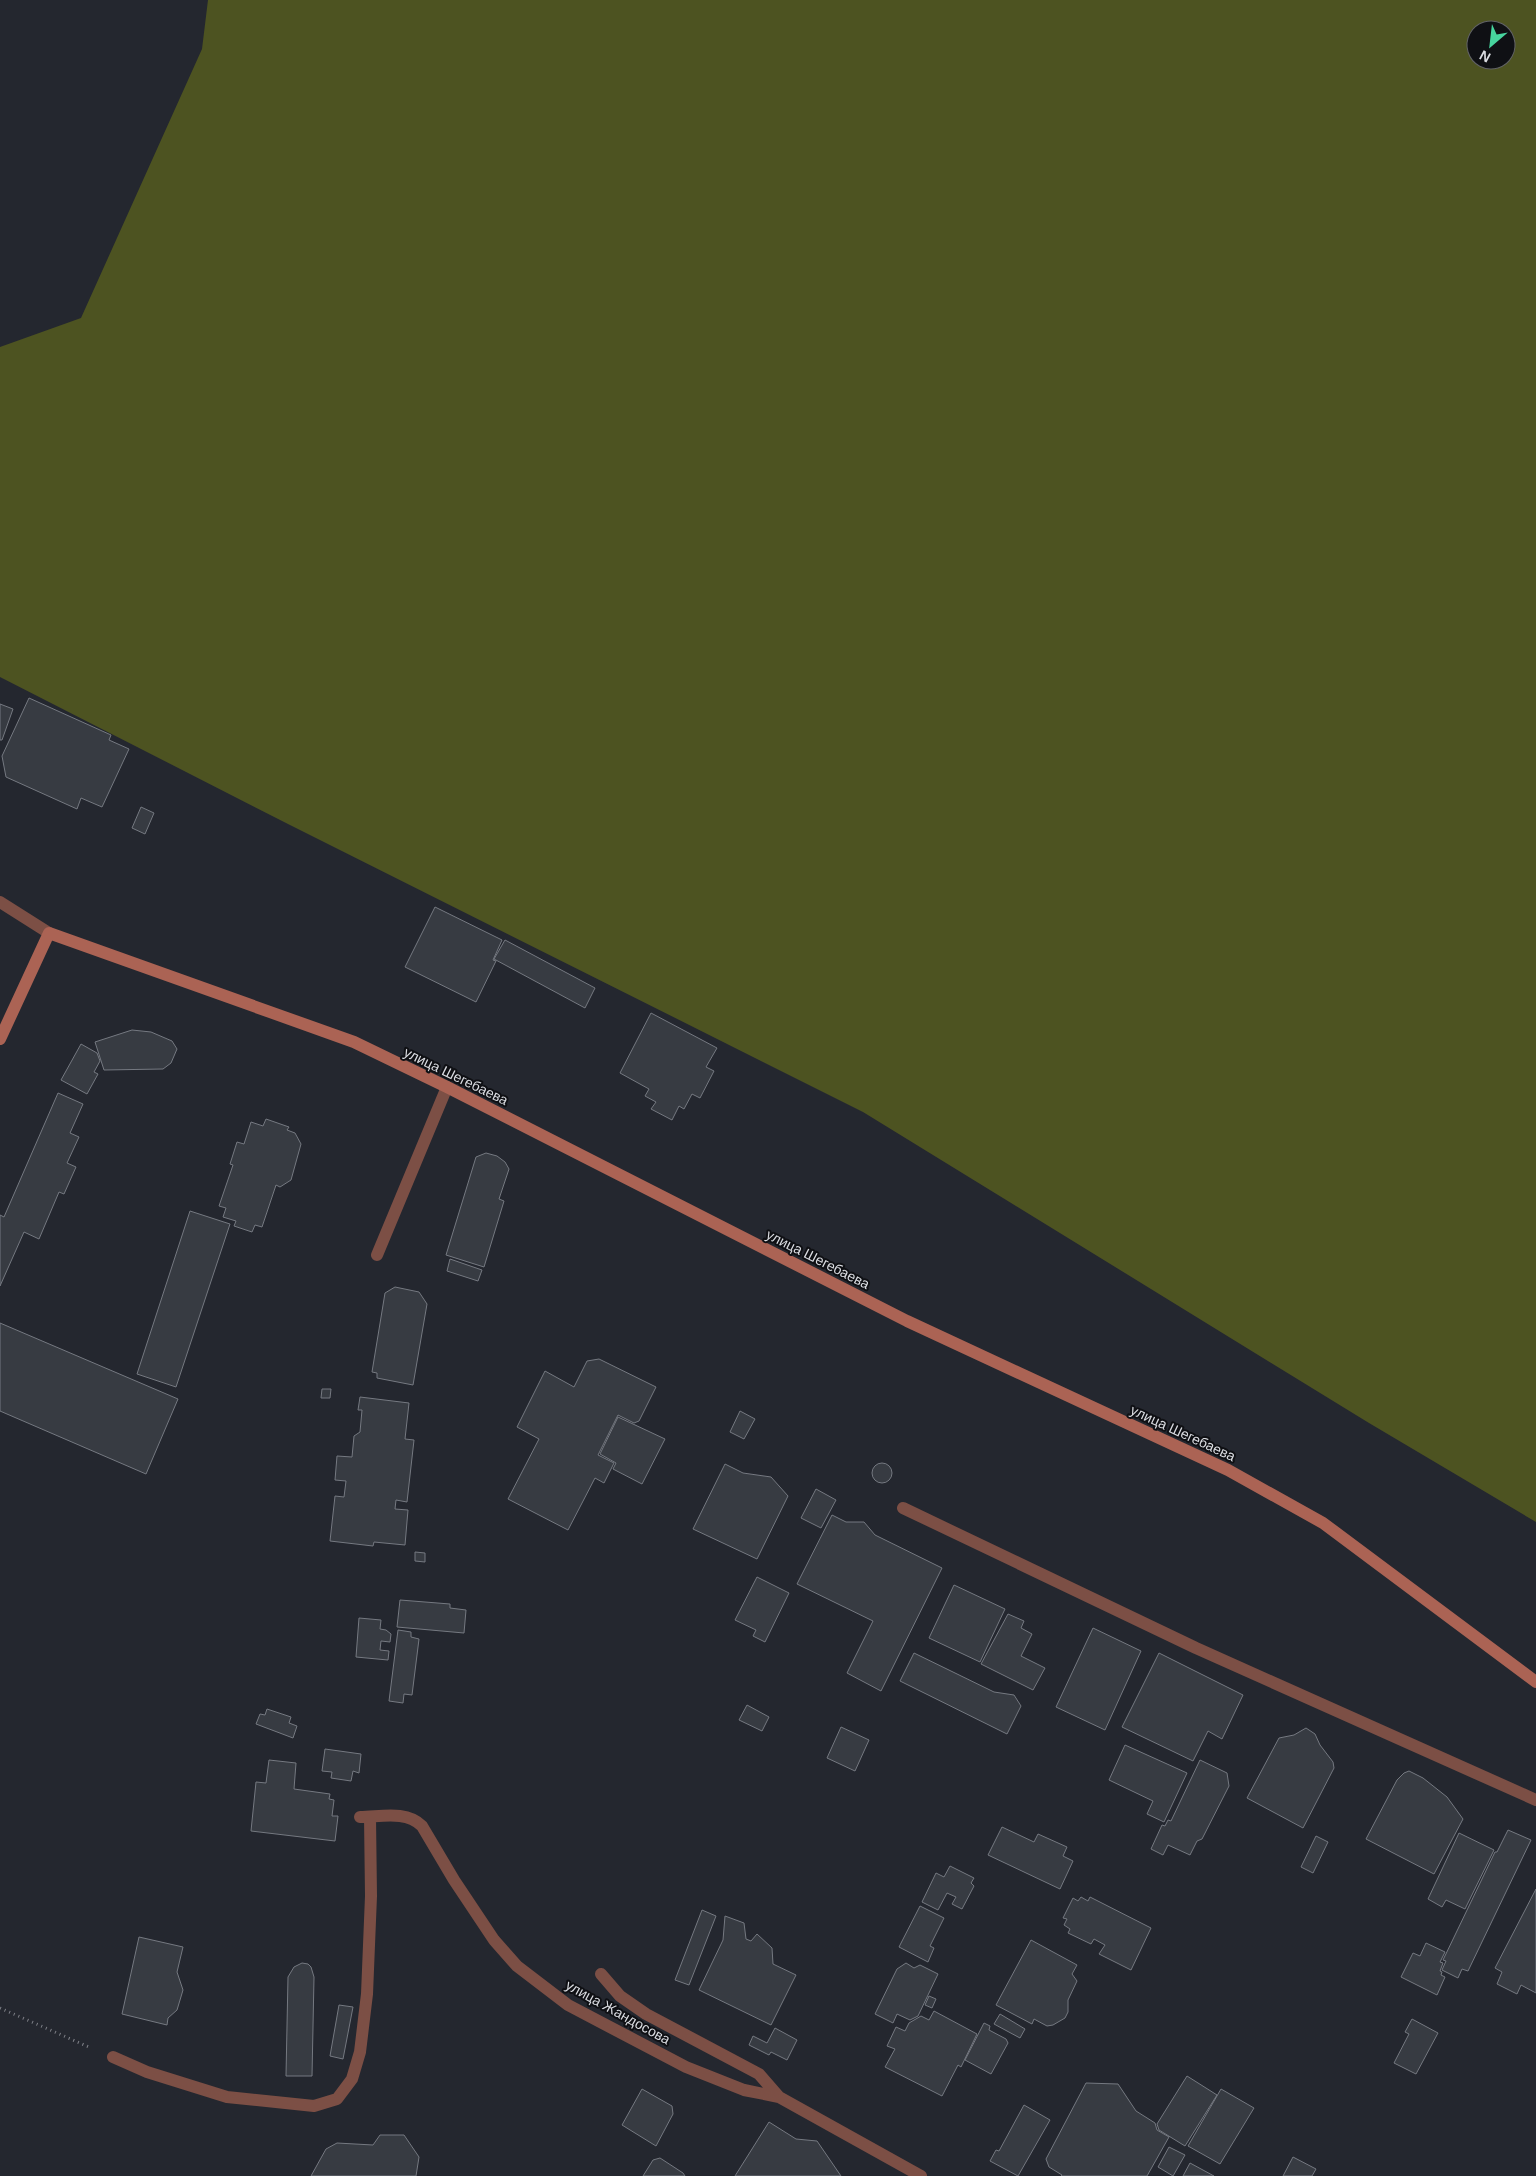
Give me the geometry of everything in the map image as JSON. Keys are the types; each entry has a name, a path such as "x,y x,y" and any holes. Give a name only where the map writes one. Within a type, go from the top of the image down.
{"main road":[{"path":"0,1039 49,933"},
{"name":"улица Шегебаева","path":"49,933 354,1042 447,1087 907,1321 1228,1470 1324,1523 1536,1682"}],"street":[{"path":"0,902 49,933"},
{"path":"377,1255 447,1087"},
{"path":"903,1508 1196,1648 1536,1800"},
{"name":"улица Жандосова","path":"113,2058 147,2072 226,2097 314,2106 337,2099 352,2079 360,2052 366,2004 371,1896 365,1817 408,1816 422,1826 454,1880 494,1940 517,1966 568,2005 686,2066 744,2090 779,2097 917,2175"},
{"path":"601,1974 620,1996 646,2014 759,2074 779,2097"}],"path":[{"path":"0,2008 113,2058"}],"green space":[{"path":"208,0 1536,0 1536,1522 1369,1423 863,1112 288,824 0,677 0,347 81,318 202,49"}],"building":[{"path":"29,698 111,735 109,740 129,749 102,807 81,798 77,809 6,777 2,756"},
{"path":"0,704 13,709 2,740 0,740"},
{"path":"141,807 154,813 145,834 132,828"},
{"path":"435,907 502,940 493,960 496,961 476,1002 405,967"},
{"path":"505,940 595,988 585,1008 494,959"},
{"path":"651,1013 717,1048 706,1067 714,1071 700,1098 692,1094 684,1109 679,1106 672,1120 651,1109 656,1102 645,1096 649,1089 620,1073"},
{"path":"132,1030 151,1032 172,1041 177,1049 171,1063 163,1069 104,1070 95,1042"},
{"path":"81,1044 97,1053 100,1061 94,1072 98,1074 87,1094 61,1080"},
{"path":"58,1093 83,1104 70,1133 79,1137 67,1163 76,1167 64,1194 59,1192 39,1239 24,1232 0,1286 0,1215 4,1217"},
{"path":"266,1119 289,1127 287,1130 295,1133 301,1144 291,1180 280,1187 276,1185 262,1227 255,1225 252,1232 234,1226 236,1221 223,1217 226,1208 219,1206 233,1165 230,1164 237,1142 244,1144 251,1122 263,1126"},
{"path":"486,1153 497,1156 505,1162 509,1169 499,1199 504,1201 484,1267 446,1255 476,1157"},
{"path":"190,1211 230,1224 176,1387 137,1374"},
{"path":"450,1259 482,1270 478,1281 447,1271"},
{"path":"395,1287 419,1292 427,1304 413,1385 377,1378 377,1373 372,1372 385,1293"},
{"path":"0,1323 178,1399 146,1474 0,1411"},
{"path":"599,1359 656,1387 639,1421 634,1423 618,1415 598,1455 614,1463 604,1483 595,1478 568,1530 508,1499 539,1439 517,1427 545,1371 574,1387 587,1361"},
{"path":"322,1389 331,1389 330,1398 321,1398"},
{"path":"360,1397 409,1403 405,1439 414,1440 407,1502 396,1500 395,1509 408,1510 405,1545 374,1542 373,1546 330,1541 335,1496 344,1497 346,1481 335,1480 337,1456 352,1457 354,1436 360,1432 362,1410 358,1410"},
{"path":"740,1411 755,1419 744,1439 730,1432"},
{"path":"618,1417 665,1439 642,1484 613,1469 616,1463 600,1454"},
{"path":"878,1463 886,1463 892,1469 892,1477 886,1483 878,1483 872,1477 872,1469"},
{"path":"725,1464 743,1473 771,1477 788,1496 757,1559 693,1529"},
{"path":"816,1489 836,1500 821,1528 801,1518"},
{"path":"832,1515 846,1522 864,1522 875,1535 942,1568 881,1691 847,1673 873,1621 797,1584"},
{"path":"415,1552 425,1553 425,1562 415,1561"},
{"path":"757,1577 789,1593 765,1642 753,1636 756,1630 735,1620"},
{"path":"954,1585 1005,1609 980,1662 929,1638"},
{"path":"400,1600 450,1604 450,1608 466,1610 464,1633 397,1627"},
{"path":"1008,1614 1024,1621 1021,1628 1032,1634 1021,1656 1045,1668 1033,1690 981,1664"},
{"path":"359,1618 381,1620 380,1629 386,1630 391,1634 390,1642 381,1641 380,1650 389,1651 388,1660 356,1657"},
{"path":"1093,1628 1141,1651 1105,1730 1056,1707"},
{"path":"398,1630 411,1632 411,1637 419,1639 412,1695 404,1694 403,1703 389,1701"},
{"path":"914,1653 994,1692 1014,1695 1021,1706 1007,1734 900,1681"},
{"path":"1159,1653 1243,1695 1222,1739 1208,1731 1193,1761 1122,1727"},
{"path":"747,1705 769,1717 762,1731 739,1720"},
{"path":"267,1709 291,1717 289,1723 297,1726 293,1738 256,1724 260,1714 265,1715"},
{"path":"841,1727 869,1740 855,1771 827,1758"},
{"path":"1306,1728 1315,1734 1320,1745 1333,1762 1334,1768 1303,1828 1247,1798 1279,1738 1294,1735"},
{"path":"1125,1745 1187,1773 1164,1822 1147,1814 1153,1801 1109,1780"},
{"path":"325,1749 361,1754 359,1773 353,1771 351,1781 331,1778 332,1772 322,1771"},
{"path":"269,1760 296,1763 294,1789 330,1794 329,1799 334,1800 332,1816 338,1816 335,1841 251,1831 256,1782 266,1783"},
{"path":"1200,1760 1227,1773 1229,1786 1202,1839 1197,1841 1190,1855 1168,1845 1163,1855 1151,1849 1162,1825 1165,1826 1168,1820 1171,1821"},
{"path":"1409,1771 1423,1778 1447,1797 1463,1819 1434,1874 1366,1839 1397,1780"},
{"path":"1002,1827 1034,1842 1038,1834 1067,1847 1063,1856 1073,1861 1060,1889 988,1855"},
{"path":"1508,1830 1531,1840 1468,1971 1462,1969 1458,1978 1442,1970 1446,1961 1443,1960 1495,1852 1497,1852"},
{"path":"1459,1833 1494,1850 1465,1909 1446,1900 1442,1907 1428,1899"},
{"path":"1316,1836 1328,1842 1313,1873 1301,1867"},
{"path":"950,1866 974,1878 971,1883 974,1886 962,1909 952,1904 956,1897 947,1893 938,1910 922,1902 936,1873 944,1877"},
{"path":"1536,1889 1536,1993 1521,1985 1517,1994 1497,1984 1502,1972 1495,1968"},
{"path":"1081,1897 1088,1901 1090,1897 1151,1928 1131,1970 1099,1954 1105,1945 1094,1939 1091,1944 1068,1933 1070,1929 1064,1925 1067,1919 1063,1918 1073,1898 1078,1901"},
{"path":"920,1906 944,1918 930,1946 934,1948 928,1962 899,1947"},
{"path":"702,1910 716,1916 689,1985 675,1980"},
{"path":"725,1916 744,1923 746,1939 751,1941 757,1934 772,1948 773,1964 796,1975 771,2025 699,1990 723,1940"},
{"path":"139,1937 183,1947 177,1972 183,1990 177,2010 168,2018 167,2025 122,2014"},
{"path":"1031,1940 1077,1965 1072,1974 1077,1981 1068,2000 1068,2012 1065,2018 1053,2025 1047,2026 1034,2019 1032,2024 996,2005"},
{"path":"1426,1943 1445,1952 1440,1962 1443,1963 1440,1971 1442,1972 1441,1975 1445,1977 1437,1995 1401,1977 1413,1953 1420,1956"},
{"path":"302,1963 308,1964 311,1967 314,1977 312,2076 286,2076 288,1977 294,1967"},
{"path":"906,1963 914,1968 920,1965 938,1974 918,2016 910,2020 897,2014 893,2023 875,2014 897,1969"},
{"path":"929,1996 936,1999 932,2008 925,2005"},
{"path":"339,2005 353,2007 343,2059 330,2056"},
{"path":"934,2011 977,2034 961,2067 958,2065 942,2096 885,2067 895,2049 887,2046 896,2027 905,2031 909,2023 921,2016 929,2020"},
{"path":"1000,2014 1025,2029 1020,2038 994,2024"},
{"path":"1412,2019 1438,2033 1416,2074 1394,2063 1409,2034 1405,2032"},
{"path":"984,2023 990,2026 989,2030 1006,2039 1008,2043 991,2074 965,2060"},
{"path":"775,2028 797,2040 787,2060 771,2052 769,2055 749,2045 753,2036 767,2043"},
{"path":"1187,2076 1217,2095 1185,2146 1159,2130 1157,2124"},
{"path":"1086,2083 1118,2084 1136,2111 1155,2123 1157,2130 1169,2137 1147,2176 1061,2176 1049,2167 1046,2159"},
{"path":"642,2089 672,2106 673,2114 656,2146 622,2125"},
{"path":"1221,2089 1254,2108 1220,2164 1188,2146"},
{"path":"1024,2105 1050,2120 1018,2176 990,2161 996,2150 999,2151"},
{"path":"769,2122 796,2139 817,2141 841,2176 735,2176"},
{"path":"380,2135 404,2135 419,2157 416,2176 311,2176 326,2149 337,2143 373,2145"},
{"path":"1169,2147 1185,2155 1173,2176 1158,2167"},
{"path":"1293,2157 1316,2169 1312,2176 1283,2176"},
{"path":"660,2158 685,2176 643,2176 653,2160"},
{"path":"1190,2163 1214,2176 1183,2176"}]}
